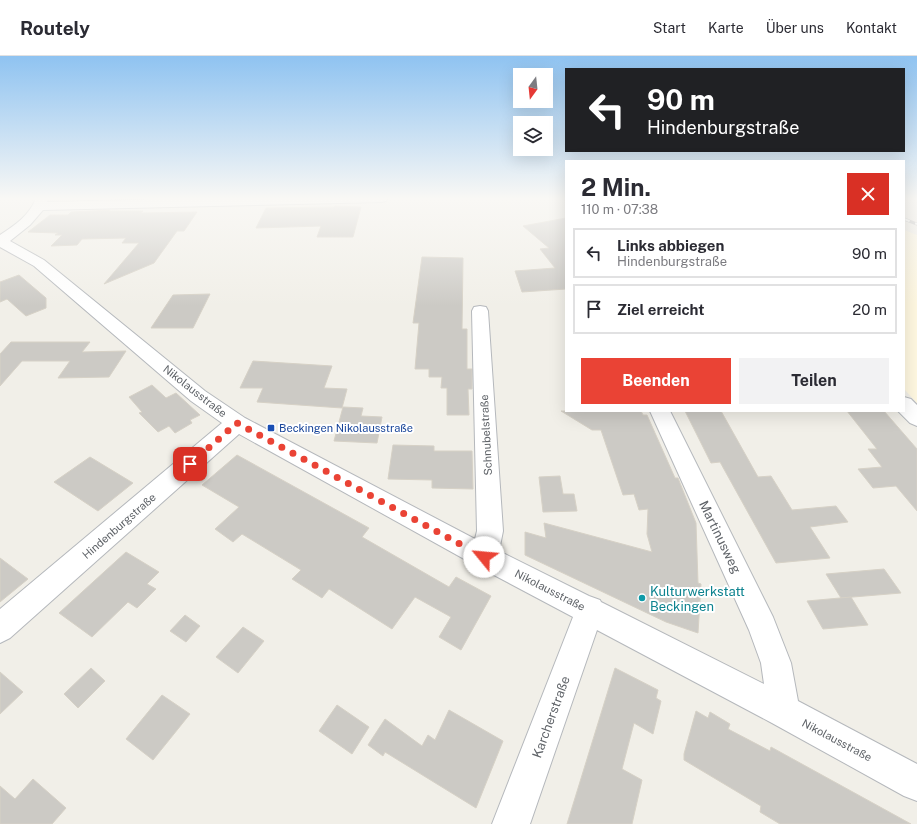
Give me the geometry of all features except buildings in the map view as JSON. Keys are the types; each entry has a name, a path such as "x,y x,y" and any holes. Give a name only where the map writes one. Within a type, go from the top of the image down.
{"street":[{"path":"0,241 10,234"},
{"name":"Nikolausstraße","path":"0,241 39,263 198,396 237,423 484,557 590,610 784,711 917,783"},
{"name":"Schnubelstraße","path":"480,311 490,531 484,557"},
{"path":"905,405 917,418"},
{"name":"Martinusweg","path":"660,412 763,627 776,663 784,711"},
{"name":"Hindenburgstraße","path":"0,628 237,423"},
{"name":"Karcherstraße","path":"512,824 590,610"}],"shaded area":[{"path":"905,234 917,235 917,403 905,390"}],"place":[{"name":"Beckingen Nikolausstraße","path":"271,428"},
{"name":"Kulturwerkstatt Beckingen","path":"642,598"}],"route":[{"path":"190,464 237,423 484,557"}]}
